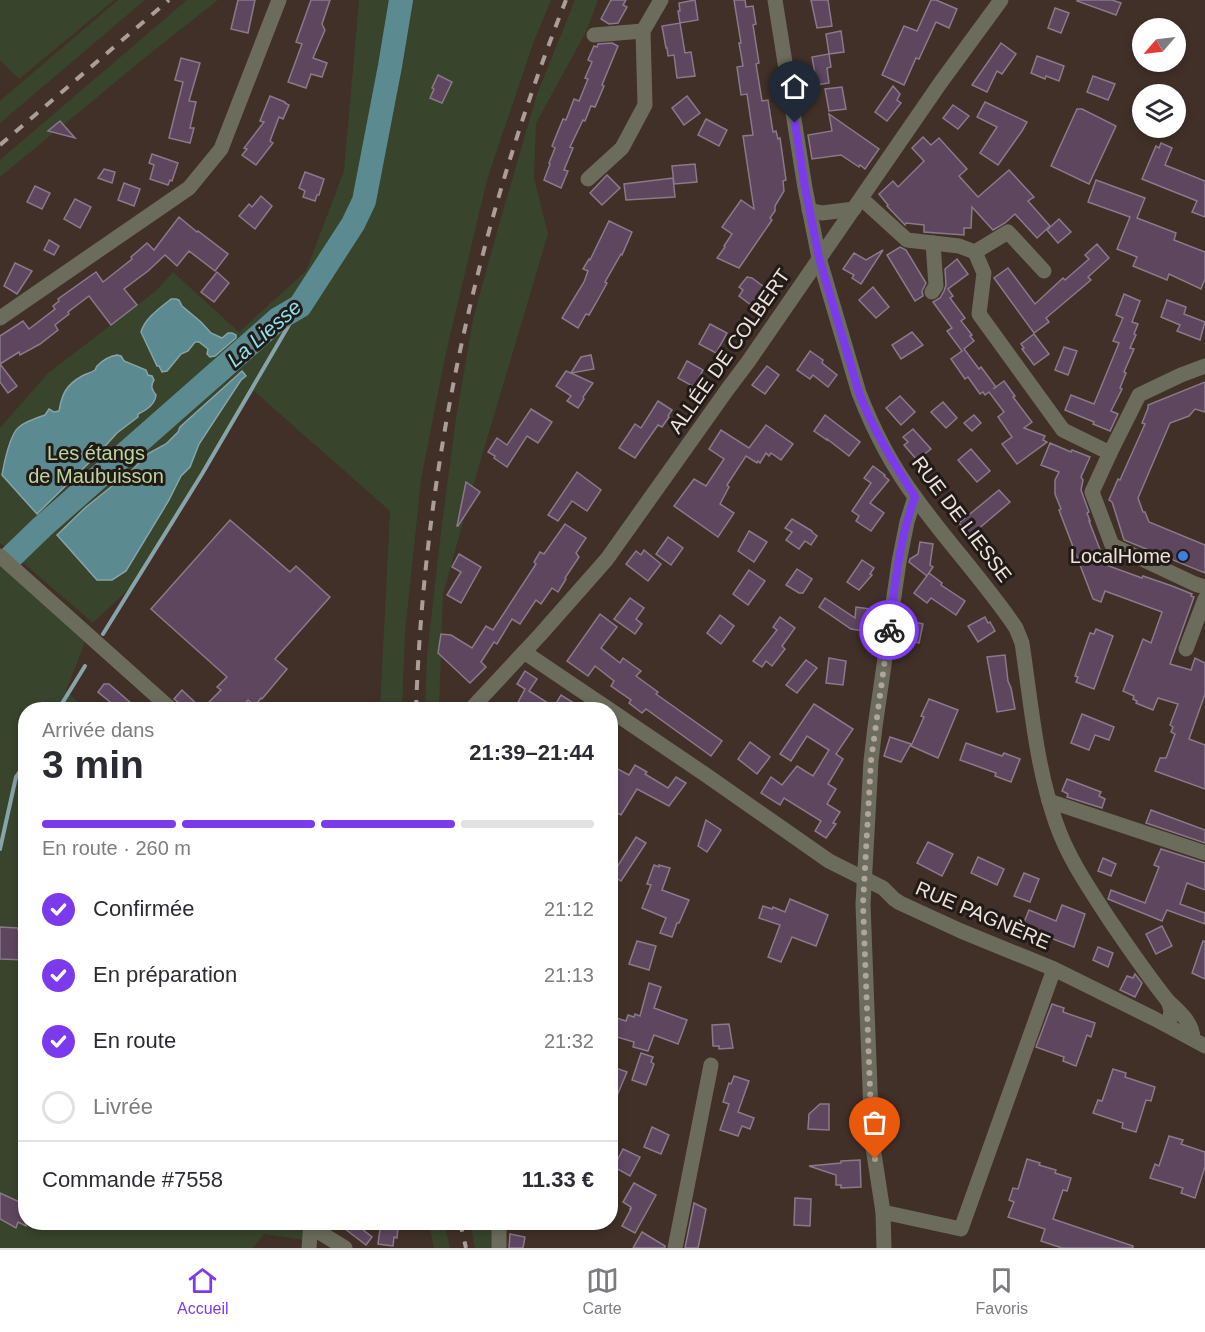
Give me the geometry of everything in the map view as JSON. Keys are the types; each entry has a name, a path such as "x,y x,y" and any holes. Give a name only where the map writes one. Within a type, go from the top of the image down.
{"street":[{"path":"0,318 189,188 221,149 279,0"},
{"path":"588,179 622,148 645,105 643,31 661,0"},
{"name":"RUE DE LIESSE","path":"775,0 819,258 866,411 884,447 915,497 1016,628 1022,643 1039,755 1049,801 1063,841 1074,864 1127,946 1168,1001 1185,1019 1199,1042"},
{"name":"ALLÉE DE COLBERT","path":"477,702 608,559 748,362 941,82 1001,0"},
{"path":"594,35 643,31"},
{"path":"809,210 822,213 858,204 907,240 958,246 975,252 984,273 979,314 1063,430 1110,453"},
{"path":"975,252 1008,232 1044,271"},
{"path":"932,292 936,286 933,243"},
{"path":"1205,366 1139,395 1092,492 1112,545 1205,587"},
{"path":"884,1248 883,1212 872,1141 864,879 870,770 875,727 899,562 906,522 915,497"},
{"path":"0,556 163,702"},
{"path":"1186,649 1205,599"},
{"name":"RUE PAGNÈRE","path":"524,652 598,702"},
{"name":"RUE PAGNÈRE","path":"618,715 829,861 883,888 894,900 961,932 1054,969 1169,1026"},
{"path":"1049,801 1205,854"},
{"path":"883,1212 961,1229 1054,969"},
{"path":"1168,1001 1171,1010 1169,1026 1199,1042"},
{"path":"675,1248 711,1065"},
{"path":"309,1248 311,1230"},
{"path":"318,1230 345,1248"},
{"path":"499,1230 499,1248"}],"green space":[{"path":"0,0 114,0 19,79 0,60"},
{"path":"118,0 145,0 0,123 0,101"},
{"path":"187,0 218,0 0,177 0,160"},
{"name":"Les étangs de Maubuisson","path":"359,0 551,0 534,41 487,180 445,357 421,480 405,633 402,702 380,702 390,511 254,391 133,585 93,623 0,543 0,428 48,373 157,290 173,272 239,332 306,271 344,171"},
{"path":"575,0 598,0 586,32 536,123 534,178 548,234 443,594 439,702 425,702 427,655 441,532 455,425 473,319 537,94"},
{"path":"0,566 85,642 66,691 78,702 18,702 18,1230 304,1230 303,1240 264,1234 253,1248 0,1248"},
{"path":"430,1230 446,1230 450,1248 434,1248"},
{"path":"471,1230 494,1230 494,1248 475,1248"}],"water":[{"path":"171,299 179,300 182,306 211,333 222,338 232,333 236,335 236,338 215,356 210,357 207,354 208,349 199,342 195,342 167,371 162,372 141,332 149,318"},
{"path":"117,355 121,356 124,361 146,370 148,375 152,376 154,380 152,388 156,395 154,401 117,433 37,514 2,475 13,436 19,427 45,415 49,409 54,412 59,411 63,395 72,383 95,370 104,360"},
{"path":"242,371 246,376 241,380 199,444 190,467 181,476 126,571 112,580 97,580 57,535 149,453 166,444 180,427"}],"building":[{"path":"238,0 255,0 248,33 231,29"},
{"path":"311,0 330,0 322,24 325,30 313,58 327,63 322,77 311,74 306,88 288,82 302,44 296,42"},
{"path":"611,0 626,0 623,5 627,7 618,23 609,24 601,19"},
{"path":"695,0 698,20 680,23 679,3"},
{"path":"734,0 745,0 746,7 753,6 756,24 753,25 759,63 756,64 762,101 768,100 773,132 776,131 778,139 780,138 786,180 783,181 784,191 770,218 772,220 739,268 717,258 732,234 722,227 741,200 754,209 743,136 753,135 747,94 741,95 737,67 743,66"},
{"path":"811,0 828,0 832,26 817,28"},
{"path":"931,0 957,9 949,28 936,22 904,85 882,75 904,26 917,31"},
{"path":"1078,0 1112,0 1121,3 1116,15"},
{"path":"1055,8 1069,13 1061,33 1048,28"},
{"path":"680,23 685,53 691,52 695,76 677,78 674,55 668,56 662,26"},
{"path":"841,31 844,52 829,54 826,34"},
{"path":"612,43 618,46 602,85 604,86 595,107 591,106 570,147 573,148 564,170 568,171 561,188 544,180 555,148 552,146 574,99 579,101 588,79 585,78 592,62 588,60 594,46"},
{"path":"1001,43 1016,54 1002,74 997,71 987,92 972,85"},
{"path":"829,54 831,67 827,68 829,83 817,85 812,57"},
{"path":"1037,56 1064,66 1059,81 1046,76 1045,79 1031,73"},
{"path":"181,58 200,63 189,101 196,102 190,128 194,128 190,143 169,138 183,82 175,80"},
{"path":"438,75 452,82 442,103 430,98"},
{"path":"1093,76 1115,84 1108,100 1087,92"},
{"path":"893,86 900,94 897,100 901,103 887,121 875,112"},
{"path":"842,87 846,109 829,111 825,89"},
{"path":"270,96 289,105 283,119 279,117 270,141 273,143 256,165 242,155 247,149 244,148 264,122 260,121"},
{"path":"687,96 700,113 684,125 672,108"},
{"path":"985,102 1027,122 998,165 980,153 997,127 977,117"},
{"path":"953,105 969,116 958,129 943,118"},
{"path":"1077,109 1082,109 1116,126 1089,184 1051,166"},
{"path":"829,114 879,149 865,169 841,155 812,159 808,135 832,131"},
{"path":"706,119 727,130 719,146 698,135"},
{"path":"60,121 75,138 48,131"},
{"path":"923,137 931,145 939,138 967,169 959,176 978,197 1009,170 1034,197 1028,201 1050,226 1037,238 1015,214 993,230 972,207 971,228 964,228 964,235 924,232 924,225 906,223 905,225 879,194 893,181 898,187 924,161 912,148"},
{"path":"1161,143 1172,148 1165,165 1205,181 1205,217 1192,212 1197,201 1142,179 1156,146 1159,148"},
{"path":"152,154 178,163 172,181 170,180 168,185 150,179 154,165 149,163"},
{"path":"695,164 697,182 674,184 672,166"},
{"path":"104,169 115,172 112,183 98,178"},
{"path":"305,172 324,179 315,201 303,197 305,191 299,188"},
{"path":"607,175 620,188 602,205 590,193"},
{"path":"673,178 675,197 626,200 624,184"},
{"path":"1096,180 1145,198 1137,218 1176,233 1174,240 1205,252 1205,279 1201,289 1169,274 1167,280 1133,266 1137,257 1117,249 1130,217 1088,202"},
{"path":"124,183 140,189 134,206 118,200"},
{"path":"35,186 50,193 42,209 27,202"},
{"path":"261,196 272,206 255,229 239,216 249,204 252,207"},
{"path":"75,199 91,207 80,228 64,219"},
{"path":"179,217 228,254 215,271 189,251 177,266 165,255 124,289 137,305 111,325 89,296 68,312 69,314 55,325 58,330 40,344 20,355 19,352 0,364 0,336 23,321 29,329 55,309 53,306 59,301 58,299 96,272 103,282 132,259 131,257 147,243 154,250"},
{"path":"1059,219 1071,232 1058,243 1047,230"},
{"path":"609,221 632,232 596,303 578,328 562,318 584,282 588,271 583,269 590,260"},
{"path":"49,240 59,246 54,255 44,250"},
{"path":"1097,244 1109,258 1088,277 1091,280 1046,318 1049,322 1034,333 994,278 1008,268 1035,304 1063,278 1065,280 1089,259 1085,255"},
{"path":"900,247 906,250 926,283 922,291 923,296 915,301 887,255"},
{"path":"883,250 861,284 852,278 854,275 843,269 854,253 866,260"},
{"path":"957,259 968,274 948,289 953,296 950,298 965,318 961,321 974,341 964,349 996,387 1004,381 1032,422 1024,428 1045,436 1043,440 1047,442 1017,464 1002,444 1012,437 998,417 1004,412 989,392 985,395 983,392 980,394 968,377 965,379 951,359 962,351 947,331 952,328 933,302 940,298 944,291 945,269"},
{"path":"15,263 32,271 17,294 4,286"},
{"path":"217,272 229,283 214,302 201,292"},
{"path":"747,277 764,287 751,305 739,296 743,290 739,287"},
{"path":"873,287 889,307 876,318 859,300"},
{"path":"1124,294 1140,301 1132,322 1138,324 1130,348 1134,349 1120,388 1122,389 1111,411 1118,414 1110,431 1065,410 1071,395 1094,404 1119,343 1113,341 1123,318 1116,315"},
{"path":"1167,300 1186,307 1184,314 1205,322 1200,340 1177,331 1180,325 1161,317"},
{"path":"710,324 727,333 716,353 699,344"},
{"path":"912,332 923,345 901,359 892,345"},
{"path":"1034,334 1049,354 1034,365 1021,344"},
{"path":"1064,347 1077,351 1068,375 1055,370"},
{"path":"810,351 823,360 822,363 837,375 828,387 813,375 810,379 797,370"},
{"path":"591,355 594,369 571,373 581,357"},
{"path":"687,361 703,370 694,387 678,378"},
{"path":"0,364 17,386 8,393 0,382"},
{"path":"767,366 779,375 765,394 752,385"},
{"path":"566,371 593,383 578,408 567,401 571,396 556,386"},
{"path":"1205,382 1205,412 1195,409 1189,416 1170,423 1138,498 1149,522 1205,545 1205,573 1124,540 1112,502 1109,500 1145,424 1142,423 1148,405"},
{"path":"900,396 915,412 901,425 886,408"},
{"path":"658,401 672,410 662,427 658,425 635,458 619,448 635,424 641,428"},
{"path":"943,402 957,418 946,428 931,412"},
{"path":"531,409 552,422 538,443 527,436 507,467 488,452 497,438 507,445"},
{"path":"825,415 860,442 849,456 814,431"},
{"path":"974,415 981,423 972,431 964,423"},
{"path":"766,425 793,444 781,460 771,453 769,456 766,453 760,463 746,456 727,485 729,487 720,504 734,513 718,537 674,506 694,479 706,486 724,459 709,449 721,430 749,448"},
{"path":"913,429 931,449 917,460 904,445 908,442 903,437"},
{"path":"1050,443 1090,457 1081,477 1083,480 1081,490 1089,512 1087,513 1089,521 1106,565 1172,586 1194,597 1170,664 1191,670 1195,658 1205,663 1205,694 1189,739 1205,745 1205,789 1155,771 1160,758 1166,758 1175,734 1171,732 1173,727 1170,725 1178,704 1158,698 1153,710 1136,703 1134,696 1123,691 1143,639 1151,643 1162,612 1105,591 1101,602 1093,599 1059,510 1061,509 1055,494 1055,480 1059,472 1041,465"},
{"path":"971,449 990,471 977,482 958,460"},
{"path":"873,466 889,480 870,503 884,513 871,531 856,521 859,516 852,511 871,483 864,478"},
{"path":"577,472 601,490 587,511 572,501 558,521 548,515"},
{"path":"466,482 480,492 457,526"},
{"path":"999,490 1010,502 970,536 959,523"},
{"path":"792,519 817,536 811,545 805,541 799,549 786,540 792,532 785,528"},
{"path":"230,520 290,572 296,566 330,597 275,659 287,669 258,702 248,700 246,702 209,702 221,690 217,687 227,677 151,609"},
{"path":"565,524 586,538 576,553 579,557 566,579 558,592 552,588 541,604 536,600 520,624 512,619 497,644 494,642 481,662 486,667 470,683 438,653 441,634 451,635 472,648 486,626 493,630 536,564 534,562 540,552 544,554"},
{"path":"749,531 767,542 754,562 738,551"},
{"path":"668,537 683,548 671,565 656,554"},
{"path":"920,542 933,544 930,565 933,567 927,576 909,562 918,554"},
{"path":"644,550 661,564 648,581 626,564 636,551 641,555"},
{"path":"459,554 481,567 461,603 447,595 461,572 452,567"},
{"path":"862,560 874,568 870,574 872,575 859,590 847,582"},
{"path":"797,569 812,579 803,593 786,585"},
{"path":"749,570 765,581 748,605 733,594"},
{"path":"929,573 942,583 941,585 965,601 956,615 931,598 927,603 914,593"},
{"path":"630,598 644,608 636,619 642,624 635,634 614,619"},
{"path":"825,598 855,618 856,607 870,609 867,626 877,633 851,629 819,607"},
{"path":"600,614 617,627 601,648 620,663 623,658 641,671 636,676 658,692 656,694 722,741 711,756 646,709 642,713 629,703 631,700 611,686 614,681 595,666 588,676 567,661"},
{"path":"720,615 734,626 721,644 707,633"},
{"path":"780,617 795,628 782,646 785,649 772,666 766,661 762,667 753,661 777,630 773,627"},
{"path":"985,617 995,631 978,642 968,626"},
{"path":"908,620 923,624 919,643 903,639"},
{"path":"1096,629 1113,636 1094,689 1076,682 1078,677 1075,676 1090,633 1094,634"},
{"path":"1005,655 1015,709 997,712 987,657"},
{"path":"829,658 846,661 843,685 826,683"},
{"path":"806,660 817,668 797,693 786,685"},
{"path":"525,671 537,679 529,691 546,702 518,702 525,689 517,684"},
{"path":"104,684 109,684 130,702 110,702 98,692"},
{"path":"182,690 195,702 178,702 174,699"},
{"path":"561,695 572,702 557,702"},
{"path":"929,699 958,710 938,758 911,746"},
{"path":"814,704 853,729 836,754 843,759 828,784 836,789 827,804 840,812 833,823 836,824 826,838 815,831 821,821 784,798 780,805 761,793 771,777 782,785 797,766 813,776 829,750 807,736 791,761 780,754"},
{"path":"1082,714 1114,727 1109,740 1095,735 1089,750 1071,743"},
{"path":"890,737 911,744 901,762 884,756"},
{"path":"750,742 770,757 757,774 738,759"},
{"path":"966,743 1002,756 1004,753 1020,759 1011,782 995,776 996,773 960,760"},
{"path":"635,765 668,788 676,777 686,783 669,806 637,789 621,815 618,813 618,769 629,775"},
{"path":"1067,779 1101,792 1099,796 1105,799 1102,808 1067,797 1068,794 1062,791"},
{"path":"1151,810 1205,830 1205,843 1146,823"},
{"path":"706,820 721,830 707,852 698,846"},
{"path":"636,837 646,843 621,881 618,879 618,866"},
{"path":"928,842 953,854 942,876 917,863"},
{"path":"1161,849 1205,863 1205,890 1187,883 1180,904 1205,913 1205,924 1167,910 1162,921 1108,899 1111,890 1145,903 1159,867 1154,865"},
{"path":"978,857 1004,869 997,885 971,873"},
{"path":"1103,858 1116,864 1111,876 1098,871"},
{"path":"654,865 670,868 662,890 689,900 672,937 660,933 666,918 642,908 651,885 647,884"},
{"path":"1024,873 1039,879 1030,902 1014,896"},
{"path":"790,899 828,915 816,946 792,937 781,962 768,957 780,925 759,918 763,906 785,912"},
{"path":"1062,905 1085,914 1074,947 1022,927 1029,910 1056,921"},
{"path":"1162,926 1172,946 1156,954 1146,934"},
{"path":"0,927 18,928 18,960 0,959"},
{"path":"637,941 656,946 649,970 629,964"},
{"path":"1203,941 1205,941 1205,979 1192,973"},
{"path":"1098,947 1113,953 1108,967 1093,960"},
{"path":"1135,974 1142,983 1135,997 1120,990 1127,976 1133,978"},
{"path":"649,983 661,987 654,1008 687,1020 678,1044 654,1035 648,1051 633,1047 634,1042 618,1037 618,1018 626,1021 628,1015 640,1016"},
{"path":"1052,1004 1064,1008 1063,1012 1095,1023 1091,1037 1087,1035 1076,1066 1063,1061 1064,1057 1036,1047"},
{"path":"729,1024 733,1048 719,1049 719,1046 713,1046 712,1025"},
{"path":"641,1053 653,1057 651,1062 654,1064 646,1085 632,1080"},
{"path":"618,1069 627,1072 618,1093"},
{"path":"1113,1069 1126,1073 1125,1077 1155,1087 1151,1101 1146,1100 1136,1132 1122,1128 1123,1123 1093,1113 1098,1100 1102,1101"},
{"path":"734,1076 749,1081 738,1112 754,1118 750,1129 742,1126 738,1136 720,1130 729,1104 723,1102 729,1083 731,1084"},
{"path":"820,1104 829,1104 829,1130 808,1129 809,1114"},
{"path":"652,1127 669,1135 661,1154 644,1147"},
{"path":"1169,1136 1183,1140 1181,1144 1205,1152 1205,1167 1195,1198 1181,1193 1183,1188 1150,1178 1155,1164 1159,1166"},
{"path":"623,1149 640,1157 630,1176 618,1169 618,1159"},
{"path":"1027,1159 1071,1178 1067,1191 1063,1190 1053,1219 1133,1246 1133,1248 1062,1248 1041,1241 1045,1229 1008,1217 1014,1202 1009,1200 1013,1188 1018,1189"},
{"path":"860,1160 861,1187 841,1188 841,1185 836,1185 836,1175 809,1166 841,1163 841,1161"},
{"path":"634,1183 656,1195 635,1233 622,1226 631,1209 623,1202"},
{"path":"0,1193 18,1201 16,1228 0,1219"},
{"path":"795,1198 811,1199 810,1226 794,1225"},
{"path":"694,1203 706,1209 698,1248 685,1248"},
{"path":"346,1230 363,1230 372,1237 366,1245"},
{"path":"380,1230 398,1230 393,1246 378,1244"},
{"path":"642,1232 665,1246 665,1248 633,1248"},
{"path":"510,1234 525,1237 523,1248 509,1248"}],"waterway":[{"name":"La Liesse","path":"12,556 278,319 300,306 353,224 364,201 401,0"},
{"path":"103,634 202,474 300,306"},
{"path":"63,702 85,666"},
{"path":"0,849 18,774"}],"railway":[{"path":"0,145 169,0"},
{"path":"416,702 421,619 430,528 461,348 506,172 534,85 566,0"},
{"path":"462,1230 466,1248"}],"way so far":[{"path":"875,1159 872,1141 863,904 871,761 889,630"}],"place":[{"name":"LocalHome","path":"1183,556"}],"route":[{"path":"795,123 819,258 859,393 884,447 915,497 906,522 889,630"}]}
